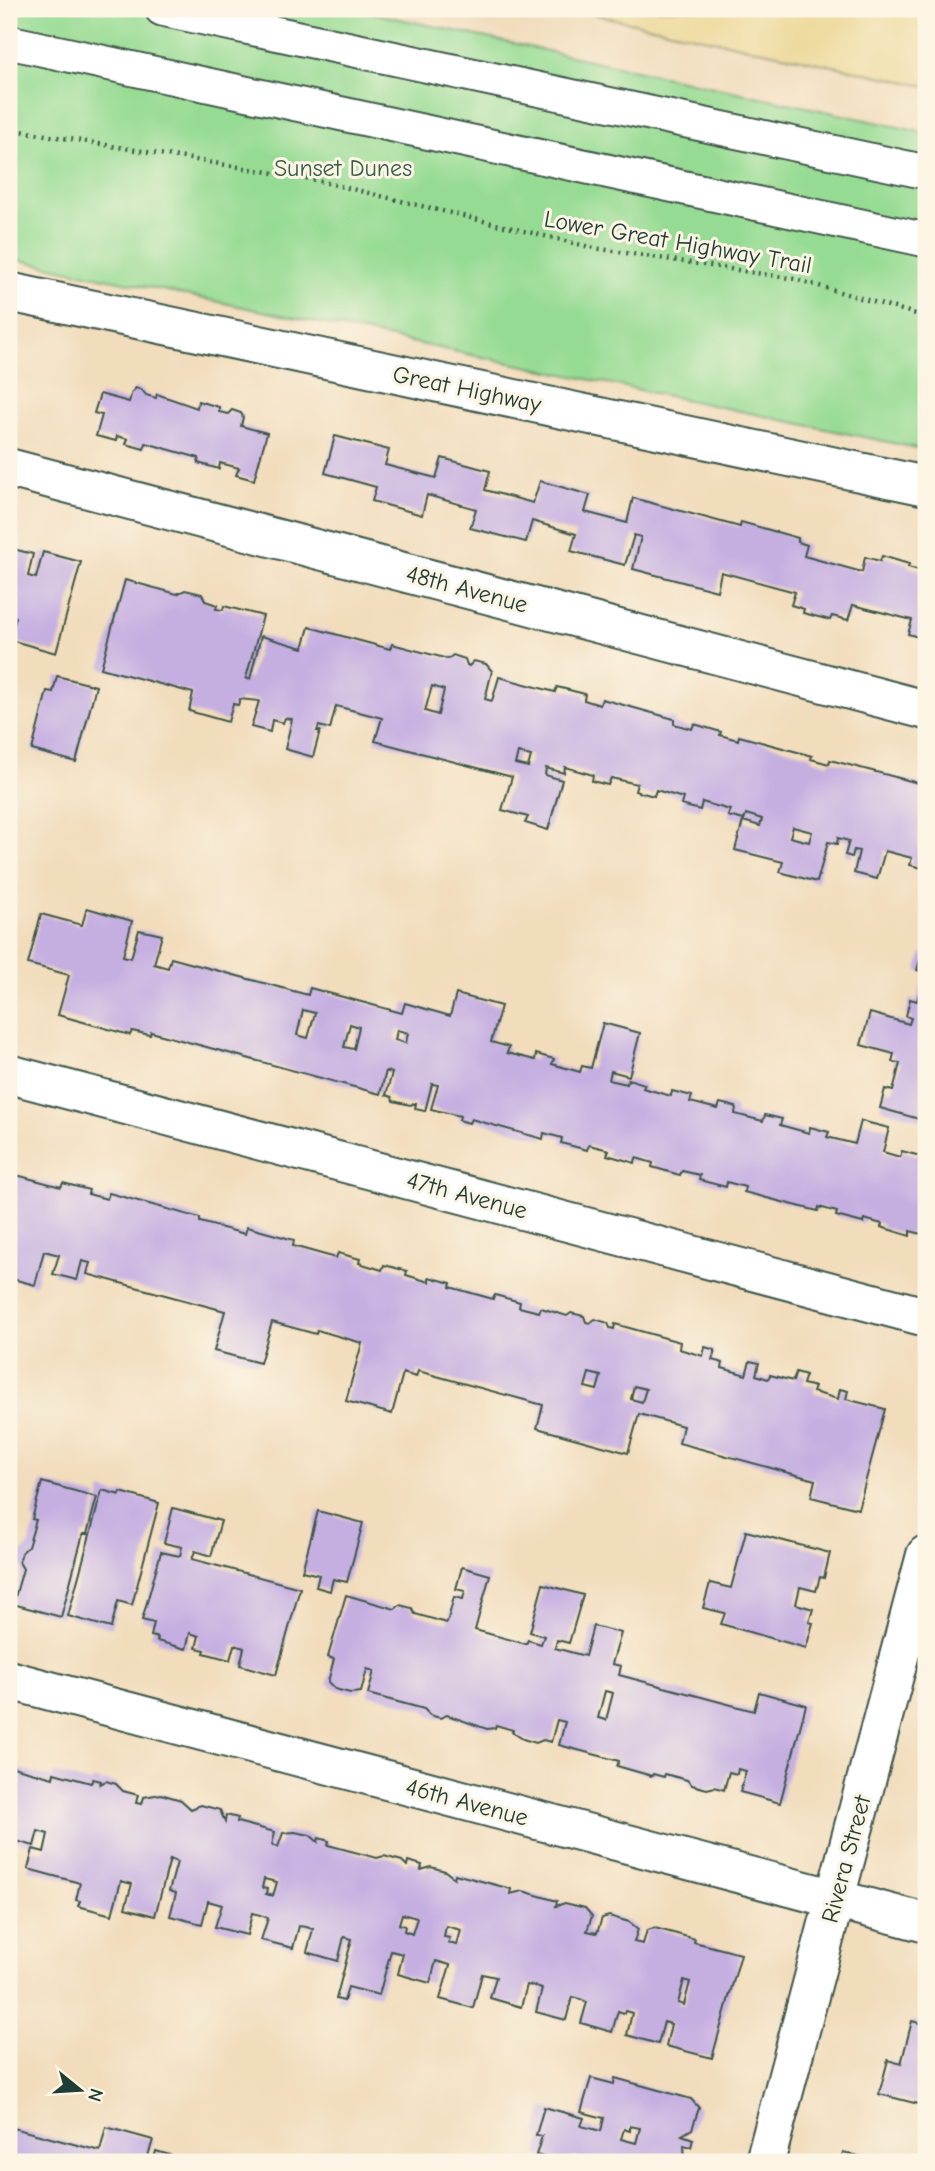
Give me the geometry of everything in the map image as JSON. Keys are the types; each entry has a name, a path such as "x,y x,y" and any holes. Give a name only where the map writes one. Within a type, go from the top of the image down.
{"street":[{"path":"162,9 926,172"},
{"path":"9,42 926,240"},
{"name":"Great Highway","path":"9,292 926,486"},
{"name":"48th Avenue","path":"9,468 926,710"},
{"name":"47th Avenue","path":"9,1074 926,1317"},
{"name":"Rivera Street","path":"765,2162 926,1555"},
{"name":"46th Avenue","path":"9,1680 926,1923"}],"path":[{"name":"Lower Great Highway Trail","path":"9,129 228,163 311,179 594,248 795,279 926,317"}],"green space":[{"name":"Sunset Dunes","path":"9,9 354,9 926,133 926,450 9,258"}],"sand":[{"path":"569,9 926,9 926,86"}],"building":[{"path":"136,388 146,395 156,398 157,394 197,408 198,401 219,407 219,412 228,414 232,410 241,413 241,426 267,433 254,480 236,475 239,468 220,463 219,469 198,463 199,458 146,443 144,449 126,444 128,439 117,436 116,441 96,436 102,415 94,413 100,394 129,402"},
{"path":"335,436 389,450 385,465 436,478 442,458 490,471 485,490 533,503 540,481 590,495 585,512 627,523 633,498 740,527 741,522 798,538 798,542 807,545 804,556 862,572 865,557 880,561 882,556 909,564 908,567 926,572 922,586 926,587 926,644 921,642 922,638 908,634 912,620 853,605 848,620 832,616 830,620 803,613 804,609 791,605 795,592 721,572 717,591 633,569 641,537 634,535 625,565 571,551 576,534 532,521 526,542 470,528 476,509 427,495 422,515 372,501 376,487 325,473"},
{"path":"9,548 33,554 28,576 36,578 43,552 81,562 56,653 10,640 16,617 9,615"},
{"path":"125,580 177,594 185,590 202,594 205,601 217,605 216,609 223,610 224,606 263,616 246,678 250,679 261,636 303,648 309,627 390,649 392,644 448,659 453,655 465,659 469,666 474,661 486,664 492,671 485,699 492,701 499,677 555,692 557,687 585,694 584,700 600,705 602,699 674,719 674,724 692,729 694,724 721,732 720,735 738,740 739,736 812,756 811,759 829,764 830,760 926,785 926,869 910,865 912,858 885,851 877,879 854,873 859,851 854,850 852,857 845,855 849,841 838,838 837,844 828,842 817,882 780,872 783,862 735,850 743,821 760,826 762,819 746,814 744,820 728,816 730,810 702,802 700,810 681,805 683,798 656,790 654,796 635,791 637,784 611,778 608,785 592,781 593,775 565,767 564,773 546,768 545,775 562,780 548,830 525,823 528,817 502,810 512,777 375,741 382,718 336,706 330,729 319,726 313,757 285,749 292,719 285,718 283,723 272,720 270,732 251,727 259,701 240,699 238,705 233,704 228,722 189,711 193,693 101,668","holes":["432,686 444,690 438,715 425,711","518,753 531,756 528,767 515,764","793,827 812,832 809,842 790,837"]},
{"path":"57,676 96,686 76,762 32,750 47,691 53,692"},
{"path":"87,908 132,921 123,956 131,958 139,930 162,935 154,964 168,968 171,958 308,995 310,988 402,1013 405,1003 450,1016 456,994 501,1006 491,1042 509,1047 507,1053 535,1060 536,1054 554,1059 552,1064 580,1072 582,1066 591,1068 603,1023 640,1033 629,1076 611,1071 609,1080 627,1084 628,1079 645,1084 643,1088 671,1096 672,1091 692,1096 690,1102 718,1109 720,1103 736,1107 735,1114 763,1121 765,1115 782,1119 780,1125 809,1133 810,1127 829,1132 827,1137 855,1144 861,1121 889,1128 883,1152 900,1157 902,1151 920,1156 919,1162 926,1164 926,1235 910,1231 910,1236 864,1219 863,1223 836,1216 837,1212 819,1207 818,1211 744,1192 745,1187 727,1182 726,1187 699,1180 700,1175 682,1171 680,1175 652,1167 653,1163 636,1158 635,1163 607,1155 609,1150 589,1145 587,1150 561,1143 562,1138 544,1133 543,1139 471,1119 469,1123 459,1120 460,1116 431,1109 438,1085 432,1084 425,1111 415,1109 416,1103 410,1105 393,1101 392,1097 386,1095 392,1073 386,1071 380,1094 151,1032 150,1035 132,1031 130,1035 58,1015 69,975 28,964 41,914 82,925","holes":["303,1010 315,1013 308,1038 297,1035","350,1024 359,1027 354,1049 344,1047","397,1030 408,1033 406,1043 395,1040"]},
{"path":"9,949 16,951 10,973 9,973"},
{"path":"922,953 926,954 926,1121 880,1108 885,1089 893,1091 900,1063 892,1062 894,1054 861,1045 870,1013 909,1024 911,1018 906,1016 910,999 917,1001 925,972 917,970"},
{"path":"9,1173 61,1187 63,1183 89,1190 88,1194 107,1199 109,1193 200,1218 200,1222 245,1234 247,1227 294,1240 293,1246 336,1258 338,1253 360,1259 359,1263 382,1270 384,1265 407,1271 406,1275 429,1282 429,1277 451,1283 450,1287 493,1299 495,1295 520,1302 519,1307 539,1312 541,1308 567,1316 571,1313 584,1316 586,1322 590,1323 595,1319 608,1323 610,1328 614,1329 615,1324 680,1342 679,1349 703,1356 705,1347 715,1350 712,1360 723,1363 722,1368 746,1375 750,1361 759,1363 756,1375 768,1379 770,1375 793,1381 796,1372 806,1375 803,1384 815,1387 813,1392 838,1399 840,1389 848,1391 846,1399 885,1409 858,1509 811,1497 815,1480 679,1443 683,1426 639,1414 628,1453 537,1428 543,1405 418,1371 416,1377 403,1373 392,1414 346,1401 362,1343 317,1330 316,1334 272,1322 260,1363 214,1351 225,1311 87,1274 90,1263 82,1261 77,1280 53,1274 59,1255 44,1251 35,1285 9,1278","holes":["589,1373 601,1376 597,1390 585,1387","634,1386 646,1389 642,1402 631,1399"]},
{"path":"42,1482 97,1497 87,1534 83,1534 61,1617 13,1604 23,1569 19,1562 22,1552 28,1547 36,1520 32,1519"},
{"path":"102,1490 120,1495 121,1492 159,1503 132,1605 118,1601 111,1628 68,1616"},
{"path":"173,1508 221,1521 211,1556 195,1551 192,1559 300,1588 276,1675 240,1665 244,1648 234,1645 230,1660 196,1648 199,1636 190,1633 186,1649 157,1641 158,1638 151,1636 154,1623 142,1620 161,1552 180,1556 182,1547 164,1543"},
{"path":"318,1511 363,1523 347,1582 333,1579 330,1591 316,1587 319,1575 302,1571"},
{"path":"746,1531 830,1553 824,1578 820,1577 816,1591 800,1587 796,1604 813,1609 809,1622 813,1623 806,1648 721,1624 725,1613 703,1608 710,1583 731,1588"},
{"path":"462,1567 490,1575 475,1630 526,1644 528,1640 541,1644 544,1636 530,1632 543,1584 583,1595 569,1643 557,1640 555,1648 585,1656 593,1626 621,1633 612,1664 621,1666 619,1675 754,1711 759,1692 806,1705 780,1803 740,1792 746,1771 738,1769 737,1774 729,1772 724,1790 715,1787 707,1789 665,1774 664,1777 652,1776 617,1766 619,1761 559,1745 565,1722 557,1720 551,1742 543,1740 536,1743 523,1739 512,1732 513,1730 496,1725 495,1728 487,1729 447,1715 440,1718 430,1715 424,1709 368,1694 374,1671 367,1669 361,1692 350,1693 335,1689 328,1682 334,1659 328,1657 346,1595 395,1609 400,1605 412,1608 415,1614 447,1623 454,1597 463,1599 465,1591 456,1589","holes":["605,1691 613,1693 606,1720 598,1718"]},
{"path":"9,1766 53,1778 54,1773 91,1783 93,1779 101,1781 100,1784 106,1781 116,1784 123,1791 138,1795 136,1803 142,1804 144,1797 161,1794 181,1800 191,1809 201,1805 220,1810 225,1822 226,1815 238,1818 237,1822 275,1832 272,1845 278,1847 283,1833 295,1832 310,1835 318,1842 319,1838 329,1841 328,1845 377,1858 384,1856 402,1861 407,1866 408,1861 422,1865 421,1870 431,1867 445,1871 454,1878 455,1874 511,1889 510,1894 523,1891 557,1901 556,1906 565,1903 585,1908 592,1916 587,1931 597,1933 602,1918 609,1916 629,1922 638,1929 634,1942 643,1944 647,1930 655,1928 695,1939 694,1942 741,1954 712,2058 666,2046 671,2024 664,2022 658,2044 627,2035 632,2013 625,2011 618,2011 612,2032 581,2023 587,2002 580,1999 572,1997 566,2020 536,2012 542,1989 534,1986 527,1985 521,2007 490,1998 496,1977 482,1974 473,2008 440,1999 450,1965 436,1961 430,1983 398,1974 403,1954 391,1951 379,1995 348,1987 344,2001 336,1999 352,1939 344,1937 338,1961 307,1952 313,1929 306,1927 299,1926 293,1948 261,1940 268,1918 260,1915 252,1913 247,1935 215,1927 222,1905 208,1901 202,1924 170,1916 176,1893 169,1891 177,1862 170,1859 155,1916 125,1908 132,1884 121,1881 112,1915 78,1906 80,1901 76,1900 80,1883 28,1869 33,1849 44,1852 48,1834 38,1831 34,1846 9,1839","holes":["264,1879 277,1882 273,1896 266,1894 267,1889 262,1888","402,1914 417,1918 412,1934 404,1931 405,1926 399,1924","446,1926 461,1930 457,1945 448,1943 450,1938 444,1937","684,1980 690,1982 684,2005 678,2003"]},
{"path":"912,2021 926,2025 926,2106 879,2094 888,2060 901,2064"},
{"path":"591,2078 614,2084 615,2078 691,2099 699,2108 692,2129 682,2135 693,2139 691,2147 684,2145 685,2162 593,2162 573,2157 572,2162 563,2162 536,2155 542,2136 536,2135 544,2107 584,2118 581,2126 601,2131 604,2118 581,2112","holes":["630,2126 640,2128 636,2143 621,2139 624,2129 630,2131"]},
{"path":"9,2127 100,2151 106,2127 153,2140 146,2162 9,2162"},
{"path":"156,2151 187,2160 187,2162 153,2162"},
{"path":"843,2152 878,2161 878,2162 840,2162"}]}
